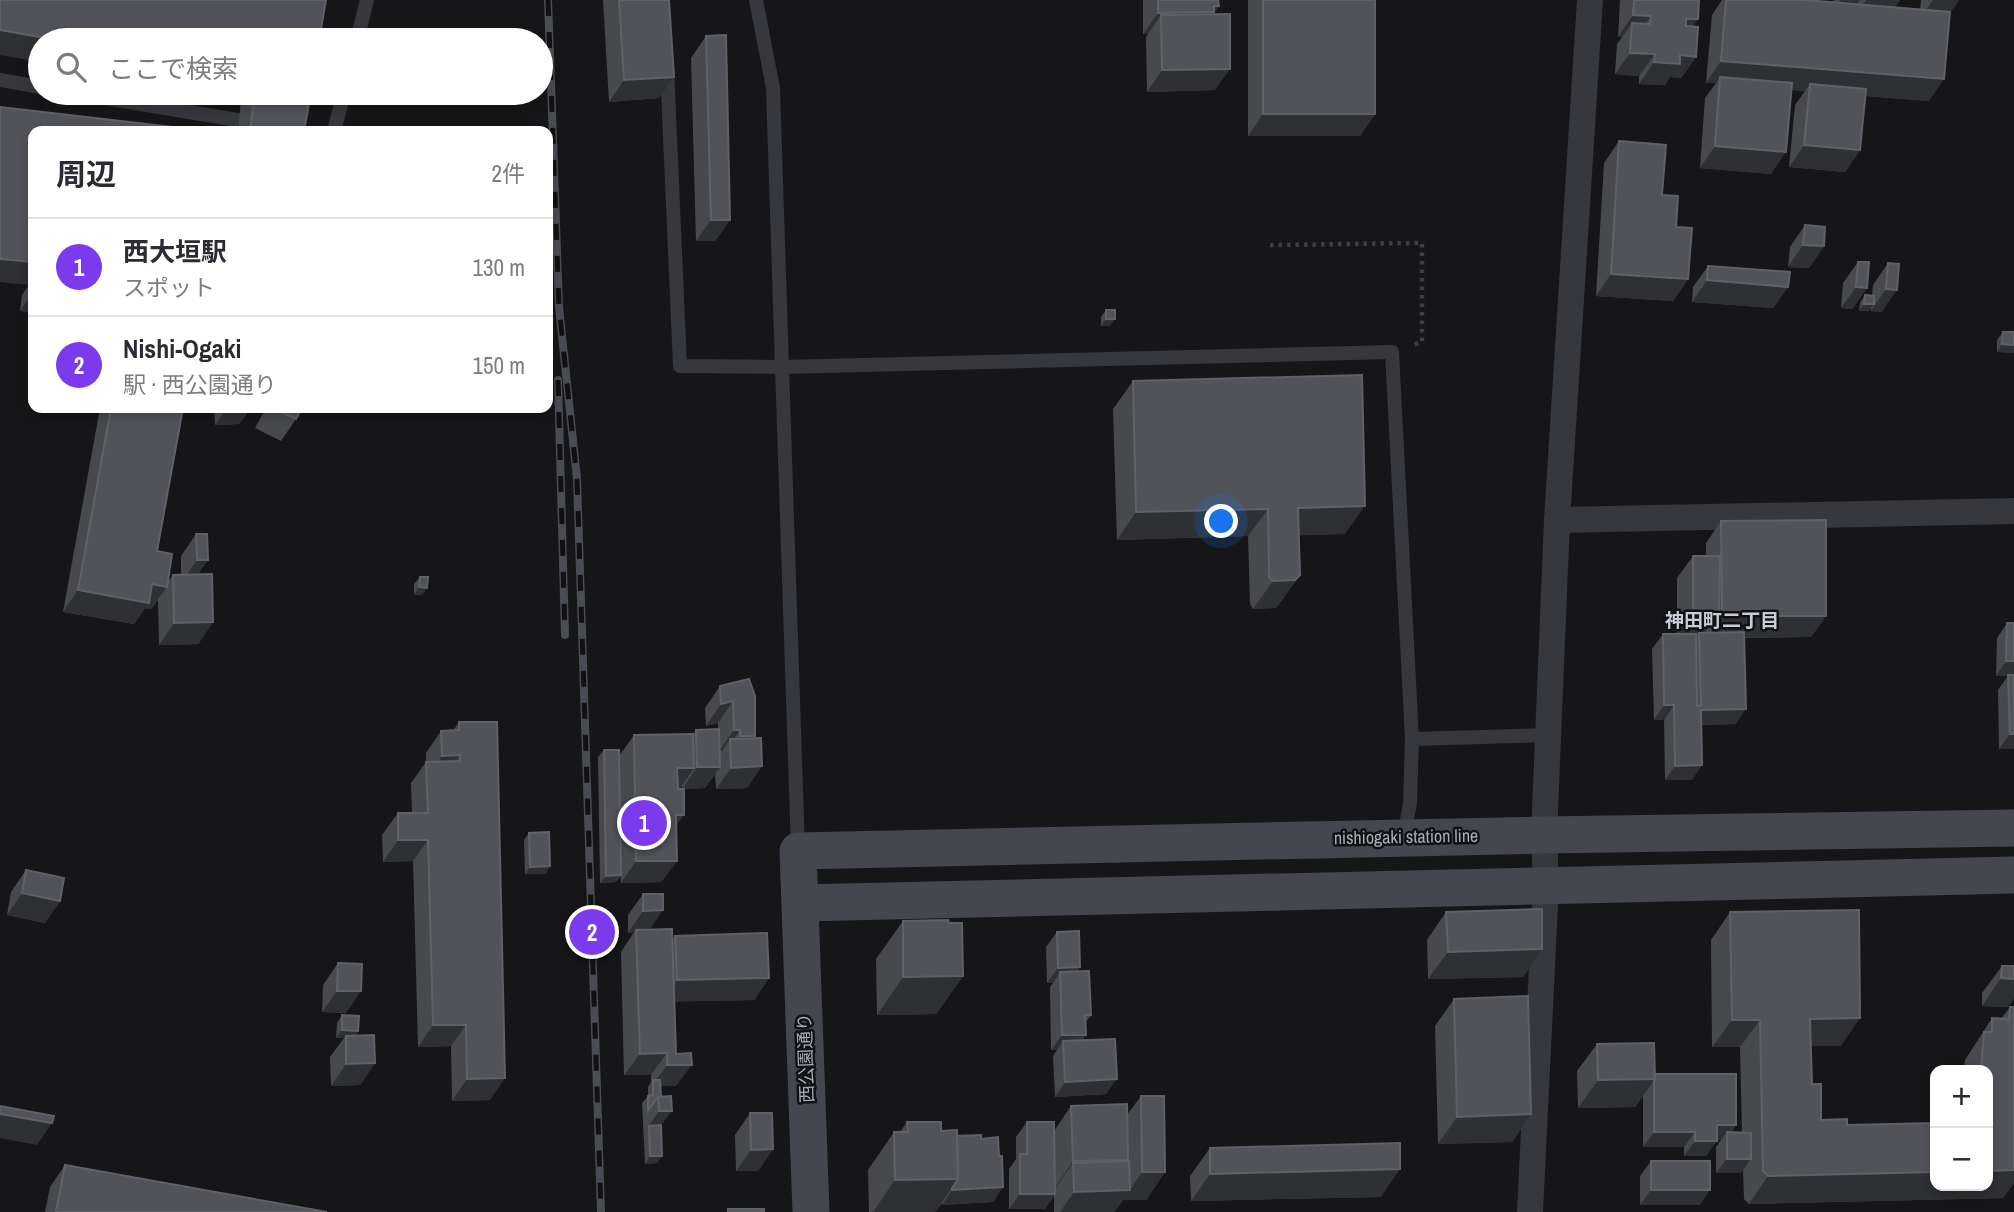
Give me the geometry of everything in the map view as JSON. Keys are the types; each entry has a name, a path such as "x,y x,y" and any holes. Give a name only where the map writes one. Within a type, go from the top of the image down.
{"main road":[{"name":"nishiogaki station line","path":"798,851 1404,837 2014,828"},
{"name":"西公園通り","path":"798,851 811,1212"},
{"path":"801,903 2014,875"}],"street":[{"path":"1530,1212 1546,884 1544,835 1557,520 1590,0"},
{"path":"1557,520 2014,511"}],"lane":[{"path":"360,28 367,0"},
{"path":"756,0 773,88 798,851"},
{"path":"667,54 680,366 782,368 1392,352 1412,739 1410,803 1404,837"},
{"path":"0,80 28,85"},
{"path":"146,105 269,126"},
{"path":"335,126 341,105"},
{"path":"1412,739 1548,735"}],"path":[{"path":"1270,245 1422,243 1422,342 1392,352"}],"building":[{"path":"0,0 326,0 321,28 28,28 28,35 0,30"},
{"path":"619,0 669,0 674,77 624,80"},
{"path":"1158,0 1218,0 1219,6 1214,6 1214,12 1158,13"},
{"path":"1263,0 1375,0 1375,114 1263,114"},
{"path":"1634,0 1699,0 1698,19 1686,19 1686,26 1698,27 1696,57 1680,55 1680,64 1654,62 1655,54 1630,53 1632,23 1650,24 1651,16 1633,15"},
{"path":"1726,0 1805,0 1950,12 1944,79 1721,61"},
{"path":"1230,14 1230,69 1162,70 1161,15"},
{"path":"726,35 730,220 711,220 706,36"},
{"path":"1720,77 1792,83 1786,152 1715,146"},
{"path":"1810,84 1866,89 1860,150 1804,145"},
{"path":"253,105 309,105 305,126 251,126"},
{"path":"0,107 164,126 28,126 28,262 0,259"},
{"path":"1619,141 1666,145 1662,195 1678,196 1676,227 1692,228 1688,279 1611,274"},
{"path":"1805,225 1825,227 1824,246 1803,245"},
{"path":"1858,262 1869,262 1867,288 1856,287"},
{"path":"1888,263 1899,264 1897,290 1886,289"},
{"path":"1708,266 1790,272 1788,287 1707,280"},
{"path":"1865,295 1874,296 1874,304 1864,304"},
{"path":"1106,310 1115,310 1115,319 1106,319"},
{"path":"2003,332 2014,332 2014,345 2002,344"},
{"path":"1362,375 1365,506 1298,508 1300,575 1295,580 1273,581 1269,577 1268,509 1136,512 1133,381"},
{"path":"110,413 182,413 157,551 172,554 167,587 152,584 149,603 78,590"},
{"path":"283,413 299,413 296,419"},
{"path":"1826,520 1826,616 1722,616 1721,521"},
{"path":"196,534 207,534 208,560 197,560"},
{"path":"1693,556 1720,556 1719,612 1693,612"},
{"path":"212,574 213,622 174,623 173,575"},
{"path":"420,577 428,577 427,588 419,587"},
{"path":"2007,623 2014,623 2014,661 2006,661"},
{"path":"1744,632 1746,709 1701,710 1702,765 1675,766 1674,705 1664,705 1663,634 1696,634 1697,706 1701,705 1699,633"},
{"path":"2008,675 2014,675 2014,734 2010,734"},
{"path":"749,679 755,696 755,736 740,736 740,730 734,730 733,701 721,704 720,686"},
{"path":"459,722 497,722 505,1078 467,1079 466,1025 433,1025 428,840 398,840 398,813 428,813 426,762 460,761 460,755 442,756 441,731 459,730"},
{"path":"719,729 720,767 697,767 696,730"},
{"path":"693,734 694,768 677,768 678,789 684,789 684,815 676,815 677,861 636,861 634,735"},
{"path":"761,738 762,766 731,768 730,739"},
{"path":"604,750 619,750 621,875 606,876"},
{"path":"549,832 550,866 530,867 529,833"},
{"path":"26,870 64,878 60,901 22,893"},
{"path":"643,894 663,894 663,910 643,911"},
{"path":"1542,909 1542,949 1448,952 1446,912"},
{"path":"1859,910 1860,1018 1810,1019 1812,1084 1821,1084 1821,1120 1847,1119 1847,1125 1930,1123 1930,1172 1768,1176 1763,1171 1760,1020 1732,1020 1730,912"},
{"path":"948,920 949,923 962,923 963,976 903,977 903,921"},
{"path":"672,929 676,1054 691,1053 692,1065 667,1065 667,1053 640,1054 636,930"},
{"path":"1079,931 1080,967 1058,968 1057,932"},
{"path":"767,933 769,978 677,980 675,936"},
{"path":"338,963 362,964 361,991 337,991"},
{"path":"2002,966 2014,966 2014,979 2001,978"},
{"path":"1089,971 1091,1015 1085,1015 1086,1035 1062,1035 1060,972"},
{"path":"1528,996 1531,1114 1457,1117 1454,999"},
{"path":"2010,1007 2014,1007 2014,1170 1993,1171 1993,1065 1981,1065 1984,1032 1992,1032 1992,1018 2009,1019"},
{"path":"342,1015 359,1016 358,1031 342,1030"},
{"path":"374,1035 375,1063 346,1064 346,1036"},
{"path":"1115,1039 1117,1079 1065,1082 1063,1041"},
{"path":"1654,1043 1655,1079 1598,1080 1597,1044"},
{"path":"1655,1074 1736,1074 1736,1125 1717,1125 1717,1141 1695,1141 1695,1132 1654,1132"},
{"path":"653,1080 660,1080 661,1097 658,1097 648,1110 648,1096 653,1095"},
{"path":"671,1096 672,1111 659,1111 658,1097"},
{"path":"1141,1096 1164,1096 1165,1172 1142,1172"},
{"path":"1127,1104 1128,1160 1073,1161 1071,1106"},
{"path":"0,1106 54,1116 52,1123 0,1114"},
{"path":"750,1113 772,1113 773,1149 751,1150"},
{"path":"907,1122 941,1122 941,1131 957,1130 958,1179 895,1180 894,1132 908,1132"},
{"path":"1027,1122 1054,1122 1055,1194 1020,1194 1020,1154 1027,1154"},
{"path":"661,1125 662,1156 650,1156 649,1126"},
{"path":"1727,1132 1751,1133 1751,1159 1727,1159"},
{"path":"981,1135 981,1139 998,1137 1003,1187 952,1190 958,1179 957,1136"},
{"path":"1400,1143 1400,1169 1210,1174 1210,1148"},
{"path":"1129,1161 1130,1190 1074,1192 1073,1163"},
{"path":"1651,1161 1710,1161 1710,1190 1651,1190"},
{"path":"65,1165 327,1212 56,1212"},
{"path":"728,1209 764,1209 764,1212 728,1212"}],"railway":[{"path":"548,0 549,28"},
{"path":"552,105 553,126"},
{"path":"553,140 559,307 577,479 601,1212"},
{"path":"558,380 565,635"}],"place":[{"name":"西大垣駅","path":"644,823"},
{"name":"Nishi-Ogaki","path":"592,932"}],"district":[{"name":"神田町二丁目","path":"1722,620"}]}
